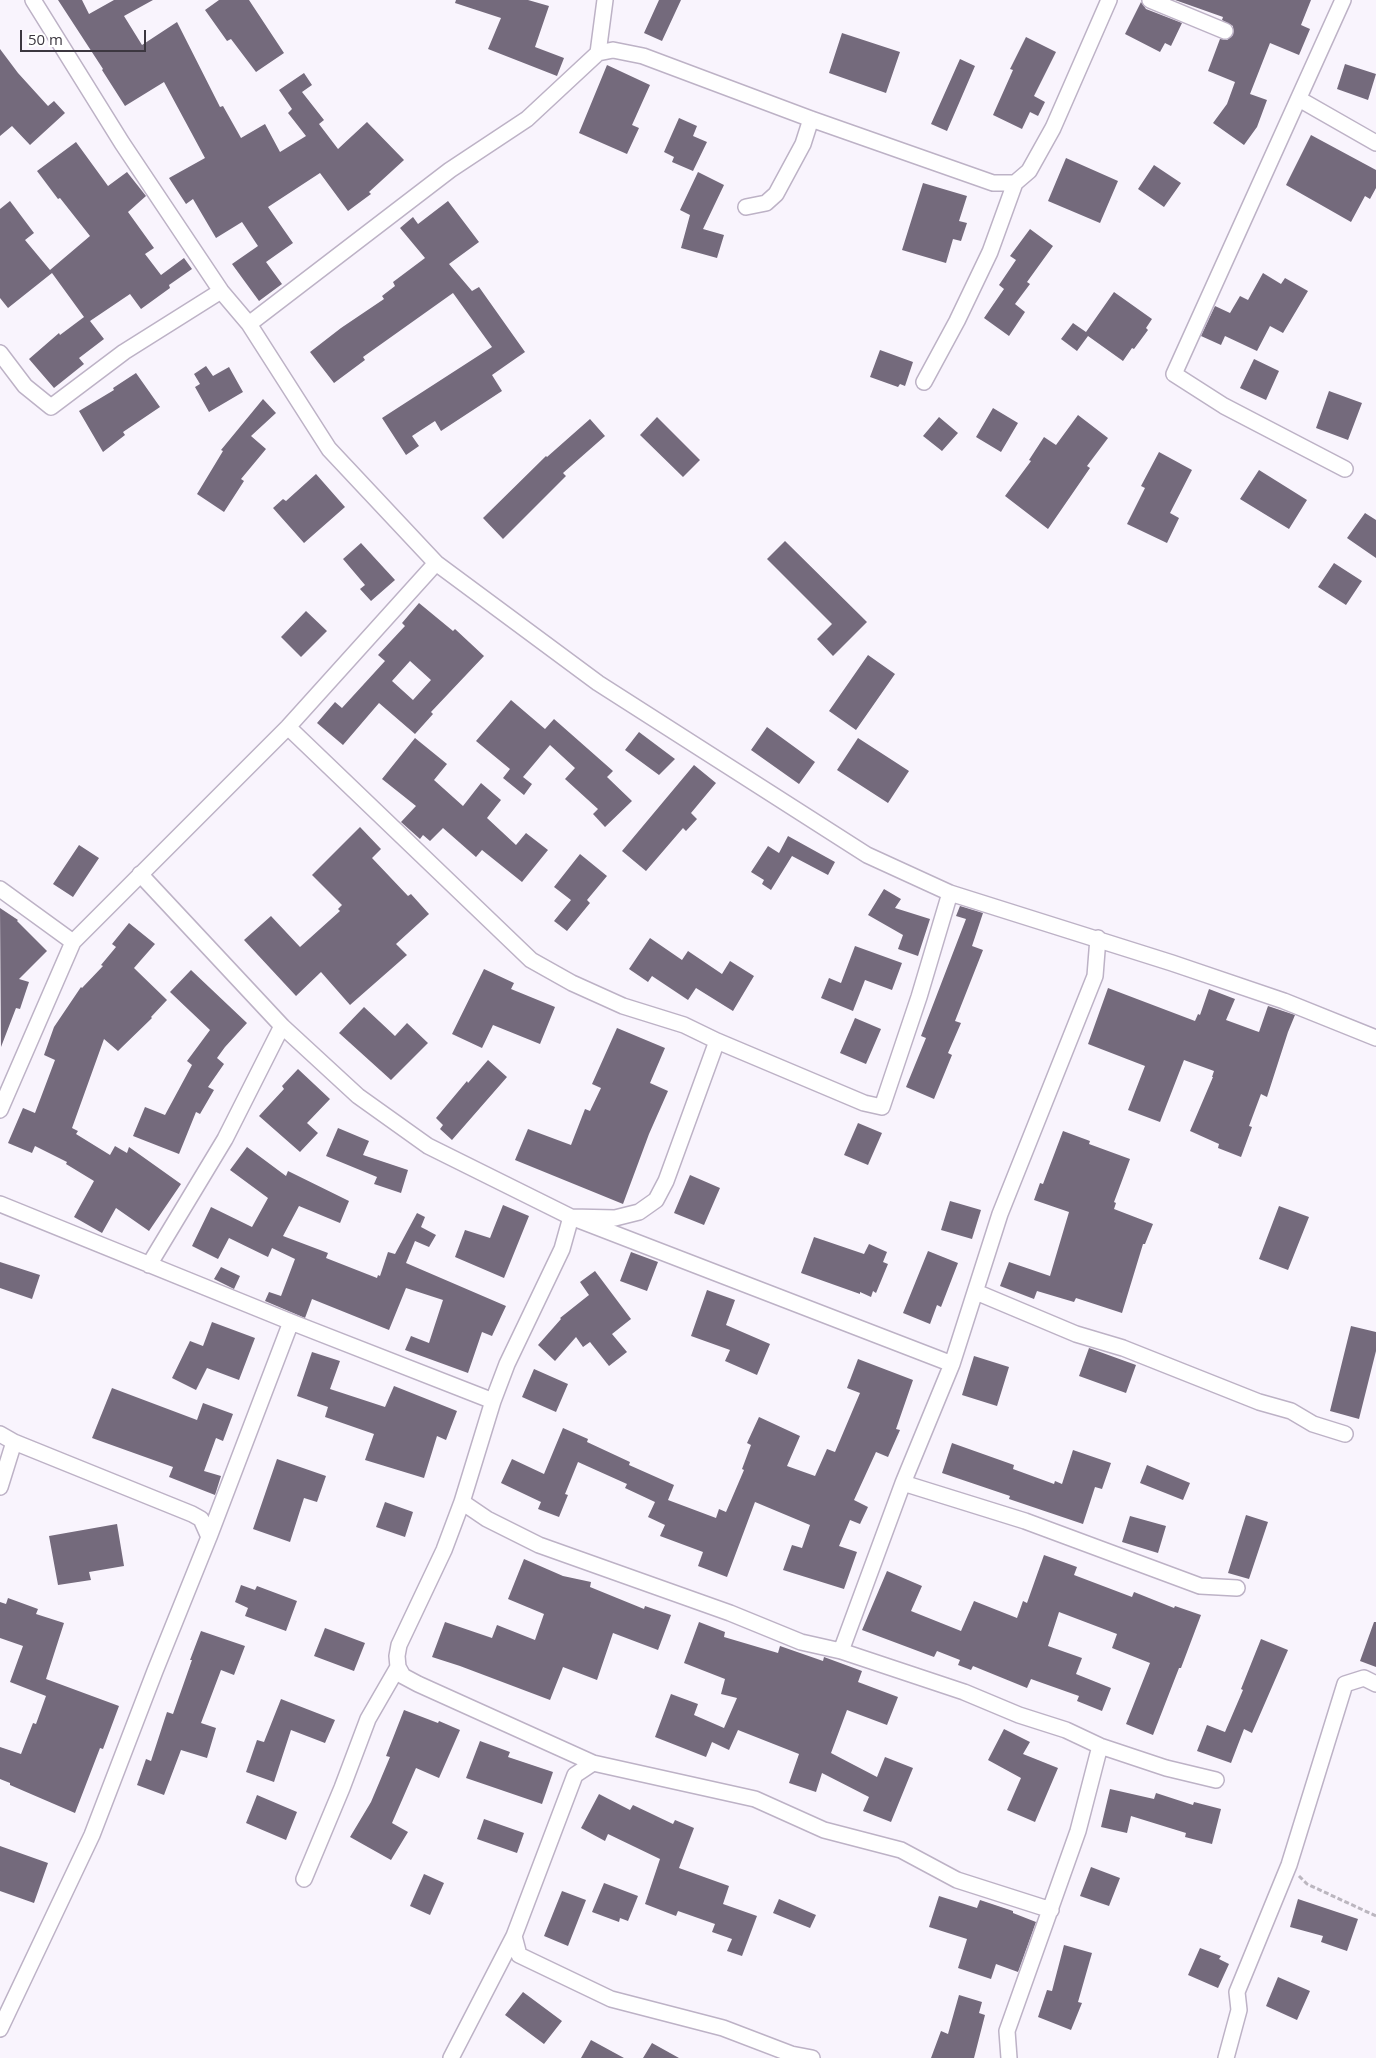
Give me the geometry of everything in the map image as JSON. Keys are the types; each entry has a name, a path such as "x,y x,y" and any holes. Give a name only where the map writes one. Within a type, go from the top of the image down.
{"street":[{"path":"33,0 122,143 221,291 249,324 329,449 436,563 598,683 867,856 950,893 1027,918 1098,938 1284,1001 1376,1038"},
{"path":"598,53 605,0"},
{"path":"924,382 957,321 990,252 1015,183 1029,171 1053,128 1109,0"},
{"path":"1150,0 1226,31"},
{"path":"1343,0 1174,374 1224,406 1345,469"},
{"path":"249,324 450,170 527,119 598,53 612,50 644,56 811,119 993,183 1015,183"},
{"path":"1299,99 1376,143"},
{"path":"746,207 766,203 776,194 803,144 811,119"},
{"path":"0,353 25,386 51,407 124,352 221,291"},
{"path":"0,1110 73,942 288,727 436,563"},
{"path":"288,727 531,960 572,983 623,1006 684,1025 717,1041 864,1103 882,1107 920,997 950,893"},
{"path":"140,874 282,1026 358,1096 428,1146 571,1217 952,1364"},
{"path":"0,889 73,942"},
{"path":"841,1651 883,1541 902,1483 952,1364 1000,1214 1095,976 1098,938"},
{"path":"149,1265 225,1140 282,1026"},
{"path":"571,1217 615,1218 639,1212 656,1200 666,1181 717,1041"},
{"path":"0,1204 291,1322 493,1401"},
{"path":"571,1217 562,1249 507,1364 493,1401 462,1502 444,1550 399,1645 398,1667 403,1676 593,1763 755,1800 824,1830 901,1850 956,1880 1051,1910"},
{"path":"976,1292 1076,1334 1124,1348 1259,1402 1291,1412 1313,1424 1345,1434"},
{"path":"0,2029 92,1835 291,1322"},
{"path":"0,1434 14,1442 192,1514 201,1519 209,1537"},
{"path":"0,1487 14,1442"},
{"path":"902,1483 1025,1521 1200,1586 1237,1588"},
{"path":"462,1502 487,1519 539,1545 730,1613 800,1642 841,1651 964,1692 1019,1716 1066,1730 1100,1746 1166,1768 1216,1780"},
{"path":"304,1879 368,1719 398,1667"},
{"path":"1226,2058 1239,2010 1237,1992 1289,1865 1345,1684 1364,1678 1376,1684"},
{"path":"1010,2058 1007,2031 1078,1831 1100,1746"},
{"path":"451,2058 514,1936 576,1775 593,1763"},
{"path":"514,1936 519,1956 611,1999 723,2028 791,2054 812,2058"}],"path":[{"path":"1289,1865 1307,1884 1376,1916"}],"building":[{"path":"58,0 82,0 89,14 114,0 153,0 124,16 142,45 177,22 220,107 223,106 241,138 265,124 280,152 306,136 288,113 292,109 279,90 304,73 312,85 302,92 324,120 319,124 338,149 367,122 404,160 369,192 371,194 348,211 320,173 268,207 293,243 266,262 282,284 259,301 232,264 258,246 242,222 216,238 193,199 186,204 169,178 205,158 164,82 125,106"},
{"path":"219,0 249,0 284,53 256,72 231,39 227,41 205,10"},
{"path":"456,0 528,0 549,6 535,47 564,58 557,76 488,49 501,18 455,3"},
{"path":"659,0 681,0 662,41 644,33"},
{"path":"1175,0 1311,0 1301,25 1310,29 1299,55 1270,43 1250,94 1267,100 1257,127 1244,145 1213,123 1227,104 1235,82 1208,71 1220,39 1227,40 1233,35 1233,26 1222,20 1223,17"},
{"path":"1141,2 1146,9 1182,23 1171,46 1165,43 1160,52 1125,34"},
{"path":"842,33 900,52 886,93 829,73"},
{"path":"1026,37 1056,52 1034,96 1045,102 1038,116 1030,112 1022,129 993,115 1013,70 1010,69"},
{"path":"0,49 18,73 48,106 54,101 65,113 30,145 12,126 0,136"},
{"path":"960,59 975,66 947,131 931,124"},
{"path":"1345,64 1376,74 1368,100 1337,89"},
{"path":"607,65 650,85 632,125 639,128 627,154 579,133"},
{"path":"679,118 697,126 693,136 707,142 693,171 672,162 674,157 664,152"},
{"path":"1311,135 1376,170 1376,188 1370,199 1365,196 1351,222 1286,185"},
{"path":"76,142 108,186 127,172 146,196 128,212 154,248 145,254 161,275 184,258 192,269 169,285 170,288 141,309 130,294 90,321 104,339 79,358 84,364 54,388 29,359 59,333 60,335 84,317 52,273 8,308 0,298 0,209 10,201 34,233 25,240 50,270 90,236 37,171"},
{"path":"1066,158 1118,181 1100,223 1048,201"},
{"path":"1154,165 1181,183 1164,207 1138,189"},
{"path":"698,172 724,185 703,229 724,235 717,258 681,248 690,215 680,210"},
{"path":"923,183 967,196 959,221 967,223 961,241 953,239 946,263 902,250"},
{"path":"448,201 479,242 449,264 472,291 479,287 525,352 492,375 502,391 441,431 435,421 412,436 419,446 406,455 382,418 492,347 453,293 363,357 365,360 334,383 310,352 384,299 382,296 395,286 393,282 425,258 400,228 413,217 418,224"},
{"path":"1030,229 1053,246 1027,282 1030,284 1015,304 1025,312 1009,336 984,318 1004,289 999,285 1016,260 1010,256"},
{"path":"1263,273 1281,284 1285,278 1308,291 1283,333 1270,326 1257,351 1225,336 1221,345 1201,336 1215,306 1230,313 1240,296 1248,300"},
{"path":"1114,292 1152,319 1146,328 1148,330 1123,361 1088,336 1077,351 1061,339 1073,323 1086,332"},
{"path":"880,350 913,362 905,386 900,384 898,387 870,377"},
{"path":"1254,359 1279,371 1266,400 1240,388"},
{"path":"206,366 213,376 229,367 243,392 209,412 195,387 200,384 194,374"},
{"path":"136,373 160,407 123,432 125,435 103,452 79,411 114,390 113,388"},
{"path":"1329,391 1362,403 1348,440 1316,428"},
{"path":"263,399 276,413 251,436 266,449 241,479 244,481 224,512 197,494 223,451 221,450"},
{"path":"993,408 1018,423 1001,452 976,437"},
{"path":"1078,415 1108,438 1087,466 1090,468 1048,529 1005,496 1031,461 1029,460 1044,437 1056,445"},
{"path":"657,417 700,460 683,477 640,435"},
{"path":"939,417 958,433 942,451 923,436"},
{"path":"590,419 605,436 563,473 566,476 503,539 483,518 546,456"},
{"path":"1159,452 1192,470 1170,513 1179,518 1167,543 1127,524 1145,488 1141,486"},
{"path":"1259,470 1307,500 1289,529 1240,499"},
{"path":"316,474 345,507 304,543 273,508 283,499 286,501"},
{"path":"1365,513 1376,520 1376,558 1347,538"},
{"path":"785,541 867,622 833,656 817,639 832,624 767,559"},
{"path":"361,543 395,580 371,601 360,589 365,585 343,559"},
{"path":"1334,563 1362,581 1346,605 1318,587"},
{"path":"419,603 453,631 455,629 484,656 431,712 433,714 415,734 379,703 343,745 317,723 335,702 342,708 385,661 378,655 405,626 402,623","holes":["410,661 431,680 413,700 392,681"]},
{"path":"306,611 327,631 301,657 281,637"},
{"path":"868,655 895,674 856,730 829,711"},
{"path":"511,700 545,729 554,719 613,771 607,777 632,801 605,827 593,814 598,809 565,779 575,768 550,745 523,777 532,784 524,795 503,778 510,769 476,741"},
{"path":"767,727 815,762 799,784 751,750"},
{"path":"639,732 675,759 659,775 625,750"},
{"path":"415,738 447,764 434,780 463,806 481,783 501,800 487,818 516,845 526,833 548,850 522,882 482,850 476,857 443,828 430,841 423,835 420,839 401,822 416,806 382,779"},
{"path":"858,738 909,771 888,803 837,770"},
{"path":"694,765 716,783 691,813 697,819 686,831 683,828 646,871 622,851"},
{"path":"360,827 381,849 372,858 408,896 411,894 429,914 396,944 407,955 350,1005 321,972 296,996 244,940 271,916 300,947 340,911 338,909 342,905 312,875"},
{"path":"788,836 835,862 828,875 792,856 771,890 762,884 764,880 751,872 768,846 779,853"},
{"path":"79,845 99,858 73,897 53,884"},
{"path":"580,854 607,876 587,900 590,903 567,931 554,921 571,900 554,887"},
{"path":"884,889 901,899 895,908 930,919 918,956 898,949 903,935 868,915"},
{"path":"960,906 983,913 972,946 983,950 955,1021 961,1023 948,1053 952,1055 934,1099 906,1087 926,1038 921,1036 966,919 956,916"},
{"path":"0,908 18,920 47,951 19,979 29,982 20,1009 16,1008 1,1047"},
{"path":"129,923 155,944 134,968 167,1000 152,1018 118,1051 104,1039 72,1128 78,1131 76,1134 110,1155 115,1146 127,1153 129,1147 181,1184 149,1231 116,1208 102,1233 74,1217 94,1181 66,1164 67,1162 35,1146 32,1153 8,1143 23,1108 35,1113 55,1060 44,1055 54,1027 81,987 103,966 101,965 116,947 112,944"},
{"path":"650,938 682,960 688,951 722,974 730,961 754,976 733,1011 696,988 688,1000 652,976 648,982 629,969"},
{"path":"855,946 902,963 892,990 865,980 853,1011 821,998 829,978 841,983"},
{"path":"484,969 514,983 511,989 555,1007 540,1044 493,1025 482,1048 452,1034"},
{"path":"191,970 247,1023 217,1058 224,1064 208,1087 214,1090 200,1114 196,1112 179,1154 133,1136 145,1107 165,1115 192,1065 187,1061 210,1030 170,992"},
{"path":"1108,988 1195,1021 1198,1014 1200,1015 1209,989 1235,999 1226,1020 1259,1032 1268,1006 1295,1015 1267,1097 1261,1094 1249,1126 1252,1127 1241,1157 1218,1148 1219,1144 1190,1131 1214,1071 1184,1060 1160,1122 1128,1110 1145,1066 1088,1044"},
{"path":"364,1007 395,1036 407,1023 428,1043 391,1080 339,1033"},
{"path":"855,1018 881,1029 866,1064 840,1053"},
{"path":"617,1028 665,1048 650,1083 668,1091 649,1134 623,1204 515,1160 528,1129 571,1145 585,1109 590,1111 601,1088 592,1084"},
{"path":"488,1060 507,1077 452,1140 440,1129 443,1125 436,1118 467,1081 468,1083"},
{"path":"298,1069 330,1099 307,1123 318,1133 300,1152 259,1116 284,1089 282,1086"},
{"path":"858,1123 882,1133 868,1165 844,1155"},
{"path":"338,1128 369,1141 363,1155 408,1170 401,1193 374,1184 377,1177 326,1156"},
{"path":"1063,1131 1090,1141 1089,1144 1130,1159 1114,1202 1116,1203 1114,1209 1153,1224 1145,1244 1143,1244 1122,1313 1076,1298 1074,1302 1037,1291 1034,1299 1000,1286 1009,1262 1050,1276 1069,1212 1034,1200 1040,1183 1043,1184"},
{"path":"247,1147 286,1176 288,1171 349,1201 340,1223 299,1206 283,1236 328,1253 326,1258 377,1278 378,1275 380,1276 388,1252 395,1254 417,1213 425,1217 421,1227 436,1235 429,1247 415,1241 406,1263 506,1306 492,1336 482,1332 468,1373 405,1350 411,1336 429,1343 443,1300 406,1288 389,1330 312,1299 305,1318 265,1301 269,1292 281,1296 295,1259 272,1248 268,1257 229,1238 218,1259 192,1246 211,1207 252,1227 268,1198 230,1170"},
{"path":"690,1175 720,1188 704,1225 674,1213"},
{"path":"950,1201 981,1210 972,1239 941,1230"},
{"path":"503,1205 529,1216 504,1278 455,1257 465,1230 490,1238"},
{"path":"1279,1206 1309,1217 1288,1270 1259,1259"},
{"path":"814,1237 864,1254 869,1244 887,1252 883,1262 888,1264 876,1293 873,1291 871,1297 801,1273"},
{"path":"928,1251 958,1263 941,1307 937,1305 930,1324 903,1313"},
{"path":"631,1252 658,1262 647,1291 620,1281"},
{"path":"0,1262 40,1275 32,1299 0,1288"},
{"path":"221,1267 240,1276 234,1289 214,1279"},
{"path":"595,1271 631,1319 612,1334 627,1352 609,1366 590,1342 583,1347 576,1337 555,1361 538,1345 560,1318 589,1295 580,1282"},
{"path":"707,1290 735,1300 726,1325 770,1344 757,1375 725,1361 730,1350 691,1336"},
{"path":"212,1322 255,1338 239,1380 207,1368 196,1390 172,1378 190,1341 203,1346"},
{"path":"1351,1326 1376,1332 1376,1351 1359,1419 1330,1411"},
{"path":"1089,1348 1136,1365 1126,1393 1079,1376"},
{"path":"312,1352 340,1361 330,1389 385,1407 394,1386 457,1411 446,1440 437,1436 424,1478 365,1460 374,1434 325,1417 328,1407 297,1396"},
{"path":"974,1356 1009,1367 997,1406 962,1395"},
{"path":"858,1359 913,1380 896,1429 900,1430 888,1457 876,1452 854,1500 868,1507 860,1524 850,1520 839,1546 857,1552 844,1589 783,1570 792,1545 802,1548 810,1525 755,1502 727,1577 698,1566 703,1552 660,1536 665,1525 648,1517 655,1502 625,1488 627,1484 578,1462 565,1494 568,1495 559,1517 538,1509 541,1502 501,1483 512,1459 544,1474 563,1428 588,1439 587,1442 630,1462 629,1465 674,1485 668,1500 716,1518 719,1509 726,1512 744,1470 742,1469 751,1445 747,1443 759,1417 800,1436 787,1466 815,1476 827,1449 835,1452 860,1393 847,1388"},
{"path":"534,1369 568,1384 556,1412 522,1397"},
{"path":"112,1388 197,1420 203,1403 233,1414 223,1441 216,1438 204,1471 221,1476 215,1495 169,1477 173,1467 92,1438"},
{"path":"952,1443 1014,1465 1013,1469 1054,1484 1055,1481 1062,1484 1073,1450 1111,1463 1102,1489 1095,1487 1083,1524 1009,1499 1010,1496 942,1473"},
{"path":"277,1459 326,1476 317,1502 304,1498 290,1542 253,1529"},
{"path":"1147,1465 1190,1483 1183,1500 1140,1483"},
{"path":"385,1502 413,1512 405,1537 376,1527"},
{"path":"1246,1515 1268,1522 1249,1579 1228,1573"},
{"path":"1130,1516 1166,1526 1158,1553 1122,1542"},
{"path":"117,1524 124,1566 89,1572 91,1580 58,1585 49,1536"},
{"path":"1044,1555 1077,1567 1074,1575 1132,1597 1134,1592 1174,1608 1175,1606 1201,1615 1153,1735 1126,1724 1150,1663 1112,1648 1117,1634 1059,1612 1048,1646 1082,1658 1076,1674 1111,1688 1102,1711 1077,1701 1079,1696 1031,1679 1027,1688 973,1666 971,1670 958,1665 960,1660 937,1651 934,1657 862,1630 887,1571 922,1586 911,1611 961,1631 974,1601 1017,1618 1023,1601 1027,1603"},
{"path":"524,1559 563,1576 591,1582 590,1587 644,1609 645,1606 671,1615 658,1650 613,1633 597,1680 563,1667 550,1700 432,1657 445,1622 492,1638 497,1625 535,1640 544,1614 508,1599"},
{"path":"241,1585 255,1590 257,1586 297,1601 286,1631 245,1616 248,1608 235,1602"},
{"path":"8,1598 38,1609 36,1614 64,1623 46,1679 119,1706 103,1749 100,1748 75,1813 0,1779 0,1747 21,1754 33,1723 36,1724 46,1696 10,1682 23,1646 0,1638 0,1602 6,1604"},
{"path":"699,1622 725,1632 724,1637 778,1653 780,1646 823,1661 824,1657 862,1671 858,1682 898,1697 887,1725 847,1710 831,1753 877,1777 885,1757 913,1768 891,1822 863,1811 869,1797 822,1773 816,1792 789,1783 799,1754 738,1730 729,1750 712,1742 706,1757 655,1737 671,1694 698,1704 694,1715 724,1728 737,1698 721,1694 725,1679 684,1663"},
{"path":"1374,1622 1376,1622 1376,1667 1360,1661"},
{"path":"325,1628 365,1643 354,1671 314,1656"},
{"path":"201,1631 245,1646 234,1675 221,1670 201,1723 216,1728 207,1758 181,1750 164,1795 137,1785 146,1759 151,1761 167,1712 173,1714"},
{"path":"1261,1639 1288,1650 1252,1733 1244,1729 1231,1763 1197,1751 1207,1725 1225,1732 1243,1690 1241,1689"},
{"path":"281,1699 335,1720 325,1743 291,1730 274,1782 246,1772 257,1740 264,1742"},
{"path":"404,1710 460,1730 439,1778 416,1768 392,1823 408,1832 391,1860 350,1837 371,1802 390,1757 386,1756"},
{"path":"1004,1729 1030,1742 1023,1754 1058,1768 1035,1822 1007,1810 1021,1778 988,1760"},
{"path":"480,1741 510,1752 508,1757 553,1772 542,1804 466,1778"},
{"path":"1110,1789 1154,1799 1156,1793 1193,1805 1194,1802 1221,1809 1212,1844 1185,1837 1186,1833 1131,1816 1127,1833 1101,1827"},
{"path":"599,1794 630,1810 633,1805 673,1824 675,1820 694,1828 679,1868 729,1886 723,1904 757,1916 742,1956 727,1951 732,1939 712,1932 715,1924 678,1911 676,1916 645,1904 660,1859 608,1834 605,1841 581,1828"},
{"path":"257,1795 297,1812 286,1840 246,1823"},
{"path":"484,1819 524,1833 517,1853 477,1839"},
{"path":"0,1846 48,1863 34,1903 0,1891"},
{"path":"1091,1867 1120,1878 1109,1906 1080,1896"},
{"path":"424,1874 444,1883 430,1915 410,1906"},
{"path":"604,1883 638,1896 628,1921 620,1918 619,1922 592,1912"},
{"path":"562,1891 586,1900 568,1946 544,1936"},
{"path":"939,1896 977,1908 980,1900 1013,1911 1013,1913 1036,1922 1018,1972 996,1964 991,1979 958,1968 967,1939 929,1927"},
{"path":"779,1899 816,1915 810,1928 773,1913"},
{"path":"1298,1899 1358,1919 1347,1951 1321,1942 1323,1936 1290,1927"},
{"path":"1064,1945 1092,1953 1078,2002 1082,2003 1071,2030 1038,2017 1047,1990 1052,1991"},
{"path":"1200,1948 1221,1956 1219,1959 1229,1964 1218,1988 1188,1975"},
{"path":"1278,1977 1310,1991 1297,2020 1266,2006"},
{"path":"523,1992 562,2021 544,2044 505,2015"},
{"path":"959,1995 982,2002 979,2013 985,2015 974,2058 931,2058 941,2031 948,2034"},
{"path":"591,2040 624,2058 581,2058"},
{"path":"652,2043 679,2058 643,2058"}]}
